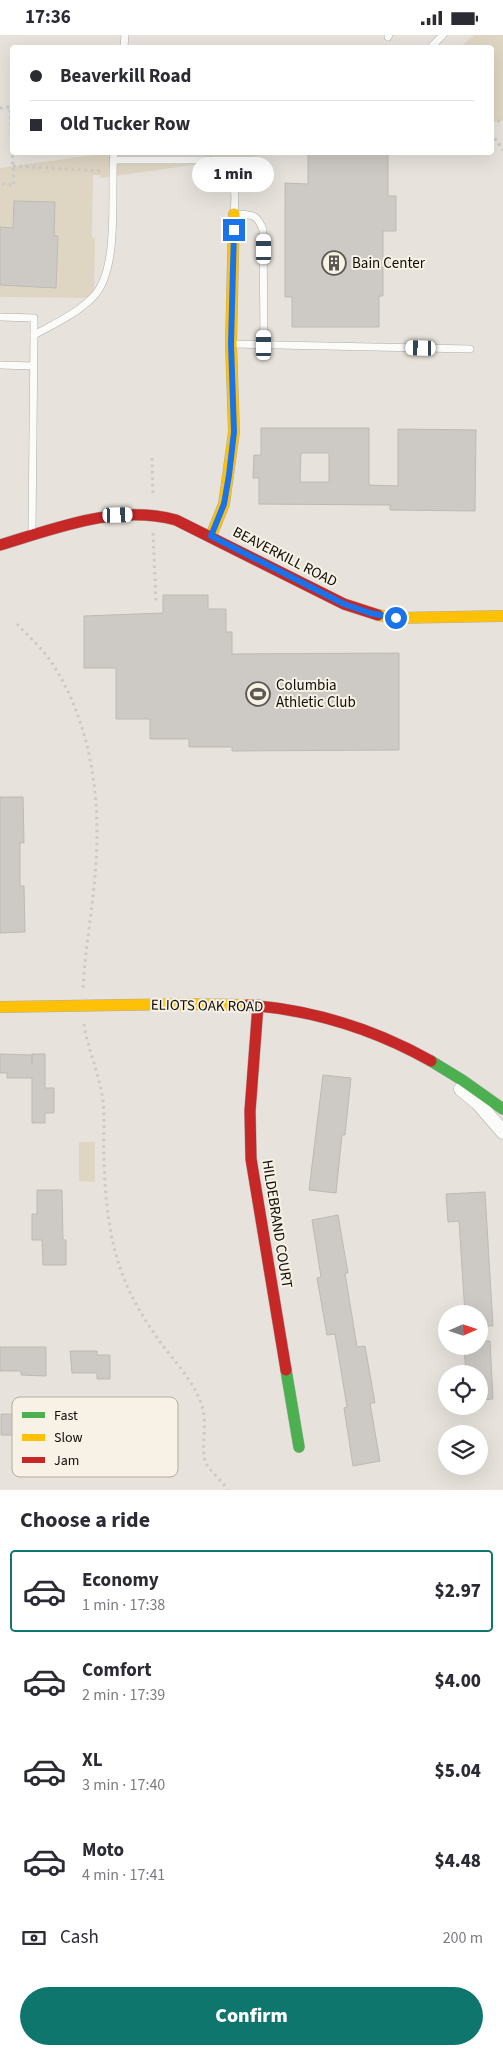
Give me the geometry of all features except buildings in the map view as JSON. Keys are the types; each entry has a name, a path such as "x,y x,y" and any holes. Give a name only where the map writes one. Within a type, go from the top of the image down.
{"street":[{"path":"211,536 224,504 234,432 231,344 234,214"},
{"name":"BEAVERKILL ROAD","path":"0,545 86,521 118,515 152,515 176,520 344,604 370,613 396,618 503,616"},
{"name":"ELIOTS OAK ROAD","path":"0,1007 229,1003 298,1011 352,1025 409,1049 484,1095 503,1109"},
{"name":"HILDEBRAND COURT","path":"258,1005 250,1111 250,1144 299,1447"},
{"name":"ELIOTS OAK ROAD","path":"432,1063 478,1103 503,1132"}],"lane":[{"path":"433,45 443,35"},
{"path":"34,335 77,311 93,298 102,287 108,272 111,249 114,156 209,160 227,171 233,179 235,191 234,214 253,215 259,219 263,231 264,345"},
{"path":"0,317 34,318 32,536"},
{"path":"231,344 470,349"},
{"path":"0,365 33,366"}],"path":[{"path":"494,137 503,150"},
{"path":"0,184 14,185 12,155"},
{"path":"13,166 113,171"},
{"path":"17,623 52,662 68,693 82,730 92,771 97,840 96,875 84,968 82,1006 87,1044 103,1101 104,1159 107,1204 112,1238 125,1281 140,1312 194,1389 202,1406 205,1424 205,1462 227,1490"}],"shaded area":[{"path":"474,35 503,35 503,121 494,122 494,45 463,45"},
{"path":"93,155 264,155 101,178 100,175 93,175 92,237 95,238 94,298 0,297 0,168"},
{"path":"79,1142 95,1142 95,1182 79,1181"}],"traffic: fast":[{"path":"431,1061 503,1109"},
{"path":"286,1370 299,1447"}],"traffic: slow":[{"path":"211,536 224,504 234,432 231,344 234,214"},
{"path":"378,615 396,618 503,616"},
{"path":"0,1007 183,1004 248,1005"}],"traffic: jam":[{"path":"0,545 65,525 109,516 154,516 176,520 344,604 378,615"},
{"path":"248,1005 296,1011 343,1023 388,1039 431,1061"},
{"path":"258,1005 250,1111 251,1159 286,1370"}],"place":[{"name":"Bain Center","path":"334,263"},
{"name":"Columbia Athletic Club","path":"258,694"}],"route":[{"path":"234,230 231,344 234,432 224,504 211,536 344,604 370,613 396,618"}]}
